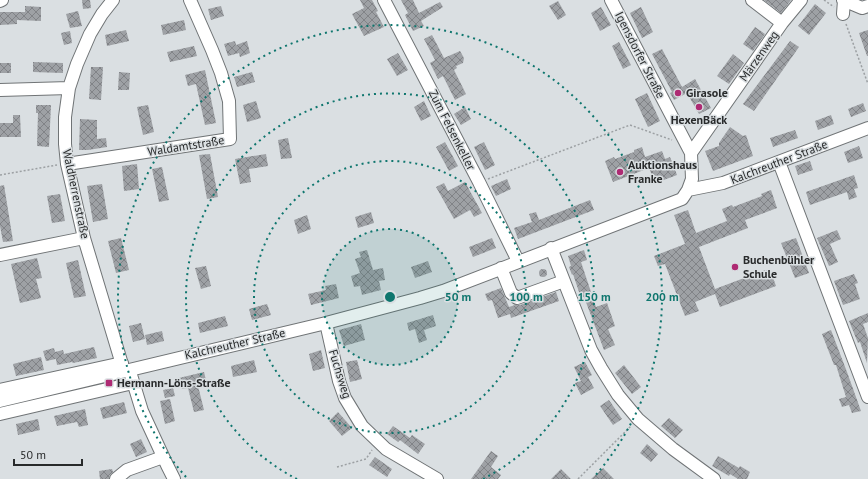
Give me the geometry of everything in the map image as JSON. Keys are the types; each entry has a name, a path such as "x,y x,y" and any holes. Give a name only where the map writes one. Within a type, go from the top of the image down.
{"street":[{"name":"Waldherrenstraße","path":"113,0 102,14 90,34 68,88 65,117 65,144 84,238 125,368"},
{"name":"Waldamtstraße","path":"68,164 230,139 229,101 221,73 190,0"},
{"name":"Zum Felsenkeller","path":"384,0 479,182 518,261"},
{"name":"Igensdorfer Straße","path":"612,0 691,153"},
{"path":"752,0 782,23"},
{"name":"Märzenweg","path":"691,153 782,23 800,0"},
{"path":"843,14 844,0 862,8 868,6"},
{"path":"0,90 68,88"},
{"name":"Kalchreuther Straße","path":"0,401 125,368 326,323 420,298 682,199 688,190 723,183 868,128"},
{"path":"688,190 692,179 691,153"},
{"path":"779,162 868,397"},
{"path":"0,255 84,238"},
{"path":"551,248 591,350 618,395 638,419 673,449 714,479"},
{"path":"501,268 512,293 517,298 564,281"},
{"name":"Fuchsweg","path":"326,323 339,381 345,398 362,426 386,449 437,479"},
{"path":"0,390 125,368 142,410 174,479"},
{"path":"0,414 132,383"},
{"path":"116,479 126,470 163,457"}],"path":[{"path":"843,14 868,84"},
{"path":"479,182 630,125 677,142 683,139"},
{"path":"0,175 68,164"},
{"path":"578,479 638,419"},
{"path":"337,467 366,459 378,442"}],"building":[{"path":"82,0 90,0 91,8 83,9"},
{"path":"360,0 372,0 378,11 376,12 384,27 364,36 352,14 364,8"},
{"path":"401,0 413,0 419,13 440,2 443,7 421,21 424,26 413,31 405,15 408,13"},
{"path":"764,0 791,0 781,13"},
{"path":"558,1 566,15 558,20 549,6"},
{"path":"815,4 826,13 809,35 798,26"},
{"path":"25,6 41,7 41,21 17,20 17,24 0,25 0,12 25,12"},
{"path":"221,6 224,16 211,20 208,9"},
{"path":"601,7 611,25 600,31 591,13"},
{"path":"641,7 653,32 642,38 630,13"},
{"path":"78,11 82,26 70,28 66,14"},
{"path":"184,20 186,30 163,35 161,25"},
{"path":"755,27 765,34 753,51 743,44"},
{"path":"126,30 129,41 107,46 105,35"},
{"path":"868,30 868,56 867,56 859,33"},
{"path":"70,31 72,43 64,45 61,33"},
{"path":"432,35 444,58 460,51 464,58 463,63 456,66 457,68 454,70 466,94 455,100 443,76 438,79 430,63 435,60 424,39"},
{"path":"235,41 236,45 247,41 250,53 240,57 239,53 228,56 224,44"},
{"path":"790,41 799,47 754,111 743,104"},
{"path":"619,42 631,65 623,69 612,46"},
{"path":"194,46 197,56 170,62 167,52"},
{"path":"662,49 682,87 695,79 711,108 699,114 687,93 674,100 670,93 672,92 652,54"},
{"path":"398,53 408,70 397,76 387,59"},
{"path":"733,54 744,63 729,84 717,76"},
{"path":"33,62 63,63 63,73 33,72"},
{"path":"0,63 11,63 11,73 0,73"},
{"path":"91,67 103,67 101,100 89,99"},
{"path":"205,70 216,123 205,125 196,84 188,86 185,75"},
{"path":"119,72 130,73 129,90 118,90"},
{"path":"252,72 255,82 237,87 234,77"},
{"path":"647,93 660,121 648,127 635,99"},
{"path":"256,101 261,118 247,122 243,105"},
{"path":"424,101 431,116 421,121 414,107"},
{"path":"863,103 866,111 851,117 848,109"},
{"path":"36,105 51,105 49,147 37,146 38,113 36,113"},
{"path":"148,105 154,132 143,135 137,107"},
{"path":"465,107 471,119 461,125 454,114"},
{"path":"13,115 20,115 21,137 0,137 0,123 13,123"},
{"path":"831,115 834,124 818,130 815,121"},
{"path":"80,119 97,120 97,139 106,138 107,147 79,150"},
{"path":"730,127 743,136 746,135 753,156 713,171 705,151 719,146 719,143"},
{"path":"795,130 798,138 773,147 770,138"},
{"path":"288,138 292,158 281,159 278,140"},
{"path":"445,142 458,166 449,171 436,147"},
{"path":"484,142 495,165 485,170 474,147"},
{"path":"859,146 863,158 848,163 844,152"},
{"path":"642,147 645,157 662,151 665,159 670,157 677,175 661,181 660,176 653,178 649,168 613,182 605,161 634,152 634,150"},
{"path":"210,154 218,197 207,199 199,155"},
{"path":"266,154 268,166 249,169 251,182 240,184 235,159"},
{"path":"810,161 813,170 798,175 795,166"},
{"path":"137,164 139,189 124,191 122,166"},
{"path":"162,167 169,200 159,202 152,169"},
{"path":"854,175 858,188 854,189 857,197 849,200 847,192 810,205 806,192"},
{"path":"507,179 511,189 496,196 491,186"},
{"path":"465,182 482,213 474,217 470,210 454,219 436,187 444,183 448,191"},
{"path":"102,184 108,219 93,222 87,186"},
{"path":"4,185 13,241 3,242 0,226 0,186"},
{"path":"771,190 777,208 745,220 748,228 699,247 715,289 770,269 776,286 720,307 715,294 695,302 699,311 685,316 665,264 658,266 654,256 685,244 674,215 688,210 696,233 727,221 722,209 732,205 733,207 762,196 761,194"},
{"path":"60,194 65,221 52,223 47,196"},
{"path":"590,200 594,210 518,239 514,228 532,222 529,214 536,212 539,220"},
{"path":"371,212 374,223 358,228 355,217"},
{"path":"307,215 311,229 298,234 294,220"},
{"path":"837,230 841,239 830,244 838,262 829,266 817,238"},
{"path":"121,238 129,270 116,273 108,241"},
{"path":"492,238 496,248 473,257 469,247"},
{"path":"796,238 809,273 795,278 781,243"},
{"path":"367,250 373,270 383,268 385,280 379,281 381,290 362,295 360,286 354,287 351,276 360,273 355,259 361,257 359,252"},
{"path":"584,250 587,260 581,262 596,307 607,303 615,326 608,329 615,345 604,350 584,297 581,298 573,274 572,275 569,267 571,266 568,256"},
{"path":"37,258 42,278 36,279 41,298 20,303 11,264"},
{"path":"78,260 86,296 74,298 66,263"},
{"path":"428,261 432,272 415,278 411,267"},
{"path":"206,266 211,286 201,289 195,268"},
{"path":"541,269 545,269 547,273 545,277 541,277 539,275 539,271"},
{"path":"854,274 858,283 855,284 860,299 843,305 834,281"},
{"path":"336,284 339,298 311,305 308,294 326,290 325,286"},
{"path":"501,288 509,307 520,305 556,292 559,301 511,318 510,314 498,318 492,300 488,301 485,294"},
{"path":"267,304 271,315 252,320 249,309"},
{"path":"868,313 868,322 863,324 868,338 867,363 860,342 858,343 849,321"},
{"path":"433,315 436,326 424,330 427,340 419,343 415,329 409,331 407,323"},
{"path":"225,316 228,326 200,333 198,323"},
{"path":"141,323 145,339 133,342 129,326"},
{"path":"361,324 365,340 344,346 339,330"},
{"path":"831,330 861,411 852,413 849,405 842,407 839,399 846,397 836,365 834,365 822,334"},
{"path":"162,331 164,341 147,345 145,335"},
{"path":"94,347 97,358 57,365 56,359 46,361 43,351 54,348 55,352 63,350 64,354"},
{"path":"321,350 325,368 313,371 309,354"},
{"path":"41,357 44,370 16,376 13,364"},
{"path":"254,360 257,372 233,377 231,366"},
{"path":"357,360 362,379 350,382 346,362"},
{"path":"585,362 592,375 588,377 594,388 581,395 575,383 581,381 574,367"},
{"path":"624,365 641,387 632,394 615,373"},
{"path":"204,372 207,384 198,386 204,410 194,412 188,388 182,389 179,378"},
{"path":"173,388 175,396 165,398 163,390"},
{"path":"170,399 175,421 165,424 160,401"},
{"path":"609,400 622,419 613,425 600,406"},
{"path":"124,402 127,413 103,419 100,408"},
{"path":"85,409 88,425 79,427 77,422 57,426 54,416"},
{"path":"338,412 352,428 342,436 329,421"},
{"path":"669,418 683,430 675,438 661,426"},
{"path":"38,419 40,430 18,435 16,424"},
{"path":"393,426 410,438 412,435 425,444 418,454 400,440 398,442 387,434"},
{"path":"141,439 147,452 136,457 130,444"},
{"path":"647,444 658,454 651,462 640,453"},
{"path":"491,451 498,456 491,467 501,475 498,479 471,479"},
{"path":"718,456 739,468 740,466 750,472 747,479 738,479 730,474 729,476 712,466"},
{"path":"375,457 392,469 387,477 369,465"},
{"path":"603,468 614,479 591,479"},
{"path":"112,469 113,472 109,476 109,479 100,479 99,471"},
{"path":"561,469 571,479 551,479"}],"place":[{"name":"Girasole","path":"678,93"},
{"name":"HexenBäck","path":"699,107"},
{"name":"Auktionshaus Franke","path":"620,172"},
{"name":"Buchenbühler Schule","path":"735,267"},
{"name":"Hermann-Löns-Straße","path":"109,383"}]}
